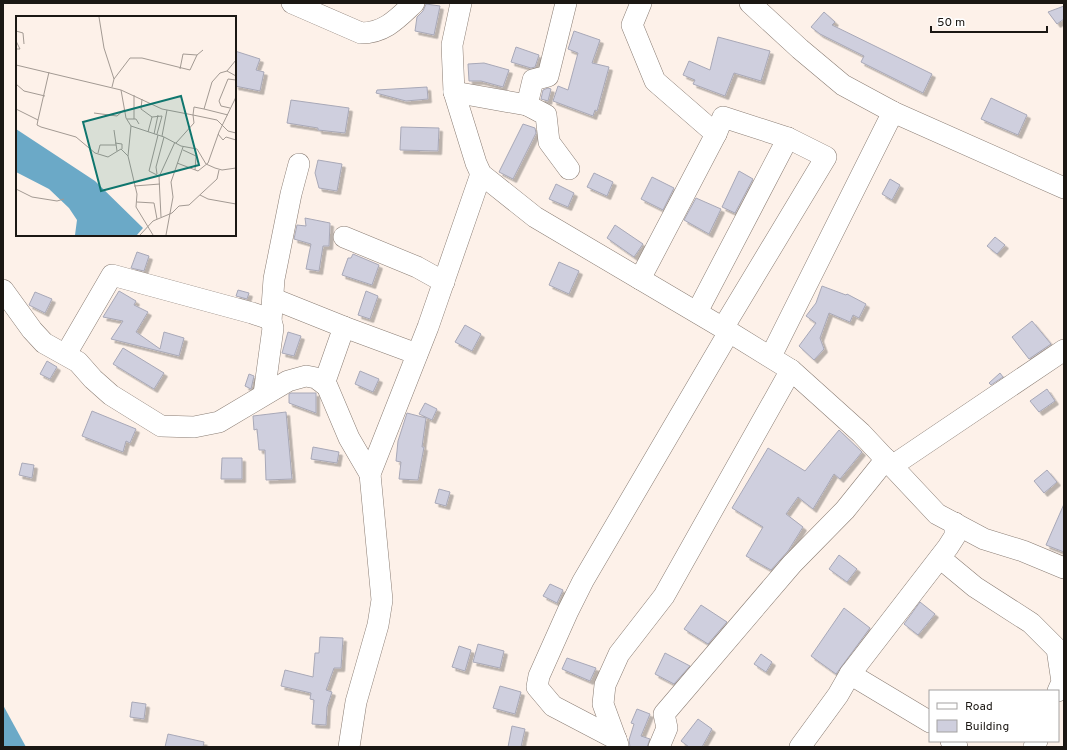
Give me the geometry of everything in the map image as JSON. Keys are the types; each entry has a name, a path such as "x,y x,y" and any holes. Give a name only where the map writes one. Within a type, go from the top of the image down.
{"street":[{"path":"292,3 361,33 367,33 385,28 414,3"},
{"path":"461,3 452,45 454,92 476,163 481,174 535,217 771,356 791,370 861,433 937,514 984,539 1023,551 1064,568"},
{"path":"527,105 533,80 548,76 566,3"},
{"path":"641,3 632,25 655,81 716,134"},
{"path":"750,3 800,49 843,85 894,112 1064,188"},
{"path":"454,92 527,105 546,115 548,142 569,169"},
{"path":"771,356 894,112"},
{"path":"617,743 552,706 537,687 539,676 583,581 826,157 788,138 723,117 716,134 640,279"},
{"path":"697,312 788,138"},
{"path":"264,394 273,328 271,321 274,299 274,279 291,194 299,164"},
{"path":"370,474 444,282 481,174"},
{"path":"344,238 417,268 444,282"},
{"path":"66,354 112,275 252,313 268,318 271,321"},
{"path":"3,290 32,330 44,343 78,362 93,379 111,395 161,426 194,427 219,422 288,381 306,376 316,378 327,386 334,399 349,438 370,474 382,600 378,625 356,702 349,747"},
{"path":"274,299 417,354"},
{"path":"324,384 344,327"},
{"path":"659,747 666,728 664,714 792,564 889,463 1064,350"},
{"path":"617,743 603,704 605,685 619,654 664,596 791,370"},
{"path":"800,747 838,695 850,674 940,558 955,536 955,524"},
{"path":"940,558 975,587 1031,623 1057,649 1062,682 1058,690"},
{"path":"850,674 929,721"}],"water":[{"path":"3,705 26,747 3,747"}],"building":[{"path":"426,4 440,6 434,35 415,31 417,17 423,11"},
{"path":"1064,6 1064,19 1057,24 1048,12"},
{"path":"824,12 835,22 832,25 932,74 923,93 861,62 864,56 820,34 811,27"},
{"path":"574,31 600,40 592,63 609,67 597,111 595,110 593,116 553,101 558,86 568,90 578,53 568,49"},
{"path":"718,37 770,51 761,81 734,73 725,96 693,84 695,80 683,75 689,61 710,70"},
{"path":"516,47 539,55 535,67 531,68 511,62"},
{"path":"236,51 260,59 256,70 264,72 260,91 236,86"},
{"path":"484,63 509,70 503,87 481,81 469,81 468,64"},
{"path":"427,87 428,99 406,101 376,93 377,90"},
{"path":"548,88 551,89 548,101 541,99 543,90"},
{"path":"991,98 1027,115 1018,135 981,119"},
{"path":"291,100 349,108 345,133 318,130 318,128 287,123"},
{"path":"523,124 535,128 536,133 513,179 499,172"},
{"path":"401,127 439,128 438,151 400,150"},
{"path":"318,160 342,164 337,191 319,188 315,173"},
{"path":"739,171 753,179 735,213 722,207"},
{"path":"594,173 613,182 607,196 587,187"},
{"path":"652,177 674,188 663,210 641,199"},
{"path":"890,179 900,185 892,200 882,194"},
{"path":"556,184 574,193 568,207 549,199"},
{"path":"696,198 721,209 709,234 684,220"},
{"path":"305,218 330,223 329,246 323,246 319,271 306,269 311,244 294,239 297,225 306,226"},
{"path":"615,225 643,244 634,257 607,238"},
{"path":"995,237 1005,245 997,254 987,246"},
{"path":"137,252 149,256 144,271 131,268"},
{"path":"353,254 379,265 372,285 342,275 348,258 351,258"},
{"path":"559,262 579,271 569,294 549,285"},
{"path":"822,286 846,295 847,294 866,304 859,318 853,315 850,322 829,313 820,338 824,349 814,360 799,346 816,323 806,316 816,303"},
{"path":"238,290 249,293 247,299 236,296"},
{"path":"119,291 136,301 134,305 148,312 136,332 160,349 164,332 184,338 179,356 111,339 123,321 103,317"},
{"path":"366,291 378,296 370,319 358,315"},
{"path":"35,292 52,299 45,313 29,305"},
{"path":"1032,321 1051,344 1029,359 1012,337"},
{"path":"465,325 481,334 472,351 455,342"},
{"path":"288,332 301,336 294,356 282,353"},
{"path":"123,348 164,373 154,389 113,364"},
{"path":"47,361 57,367 50,379 40,374"},
{"path":"360,371 379,379 373,392 355,384"},
{"path":"1000,373 1003,377 991,385 989,383"},
{"path":"249,374 254,376 251,389 245,386"},
{"path":"1047,389 1055,401 1039,412 1030,401"},
{"path":"316,393 316,413 289,403 289,394"},
{"path":"425,403 437,409 432,420 419,414"},
{"path":"92,411 136,429 130,443 126,441 123,452 82,436"},
{"path":"286,412 292,479 266,480 265,450 259,450 257,429 254,430 253,416"},
{"path":"407,413 426,418 422,447 424,447 418,480 399,479 401,462 396,461 398,441"},
{"path":"839,430 862,452 840,479 834,474 813,509 798,497 786,514 803,527 788,551 771,570 746,556 763,527 732,508 768,448 805,471"},
{"path":"313,447 339,452 337,463 311,459"},
{"path":"222,458 242,458 242,479 221,479"},
{"path":"22,463 34,465 32,478 19,475"},
{"path":"1047,470 1057,482 1044,493 1034,481"},
{"path":"439,489 450,492 446,506 435,503"},
{"path":"1064,504 1064,552 1046,545"},
{"path":"839,555 857,569 847,582 829,569"},
{"path":"550,584 563,590 557,603 543,596"},
{"path":"920,602 935,614 918,635 904,624"},
{"path":"701,605 727,622 708,644 684,629"},
{"path":"844,608 870,628 836,674 811,656"},
{"path":"320,637 343,638 341,668 334,668 326,690 332,692 327,707 326,725 312,724 314,700 310,699 311,693 281,686 285,670 313,677 315,653 319,653"},
{"path":"478,644 504,651 500,668 473,662"},
{"path":"459,646 471,650 465,671 452,667"},
{"path":"665,653 690,666 674,684 655,674"},
{"path":"761,654 772,662 766,672 754,664"},
{"path":"567,658 596,668 590,681 562,669"},
{"path":"500,686 521,692 515,714 493,708"},
{"path":"132,702 146,704 144,719 130,717"},
{"path":"637,709 650,714 641,736 650,739 647,747 630,747 629,740 634,724 631,723"},
{"path":"698,719 712,729 702,747 689,747 681,741"},
{"path":"512,726 525,729 521,747 508,747"},
{"path":"168,734 204,742 203,747 165,747"}]}
